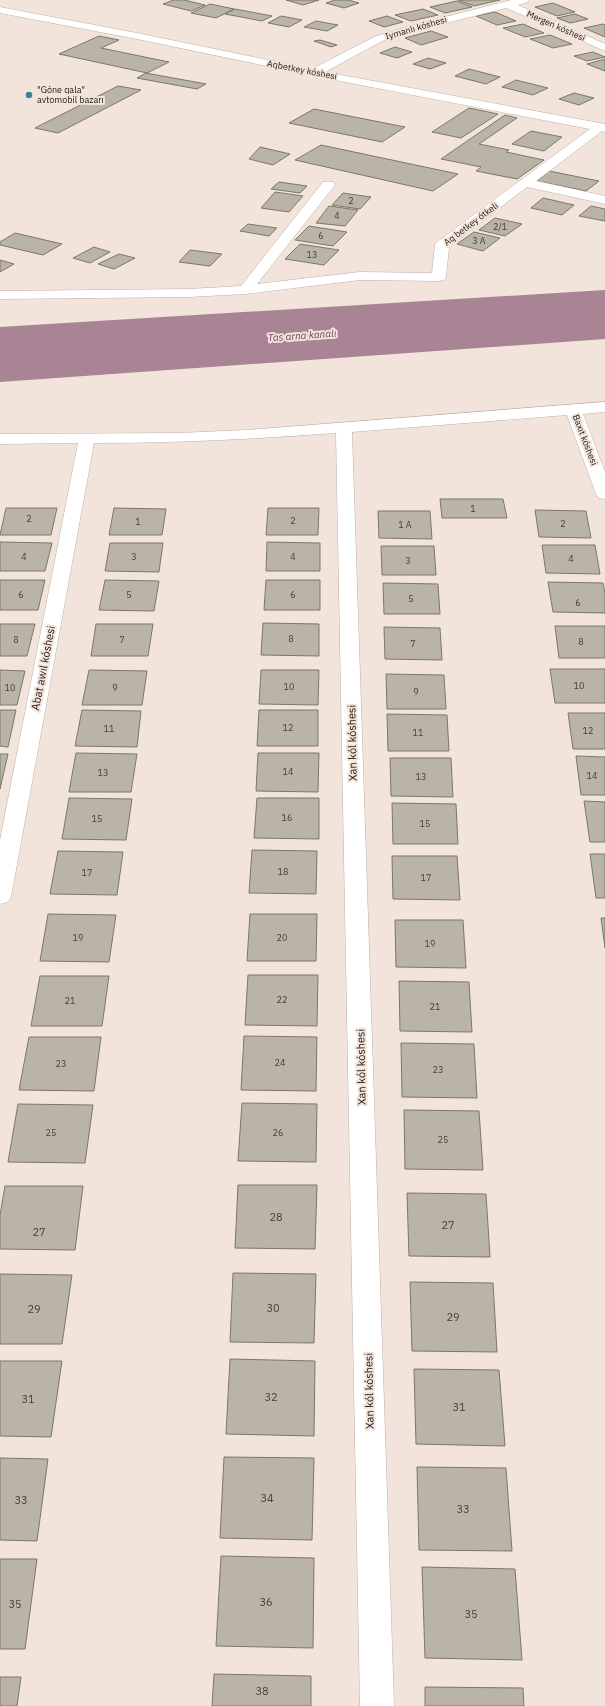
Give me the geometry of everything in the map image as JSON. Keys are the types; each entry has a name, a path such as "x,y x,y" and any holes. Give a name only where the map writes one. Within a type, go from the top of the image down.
{"street":[{"name":"Iymanlı kóshesi","path":"314,73 378,39 410,29 524,0"},
{"path":"0,5 13,2"},
{"name":"Mergen kóshesi","path":"507,4 605,48"},
{"name":"Aqbetkey kóshesi","path":"0,10 142,37 314,73 603,127"},
{"name":"Aq betkey ótkeli","path":"245,290 360,276 439,277 442,245 603,127"},
{"path":"525,183 605,200"},
{"path":"0,295 189,293 245,290 328,185"},
{"path":"0,439 186,438 344,428 605,407"},
{"name":"Baxıt kóshesi","path":"573,409 605,494"},
{"name":"Xan kól kóshesi","path":"344,428 377,1706"},
{"name":"Abat awıl kóshesi","path":"0,897 87,439"}],"water":[{"name":"Tas arna kanalı","path":"605,290 605,339 0,382 0,327"}],"building":[{"path":"174,0 184,0 205,5 191,11 163,4"},
{"path":"286,0 319,0 303,5"},
{"path":"335,0 348,0 359,3 344,8 326,3"},
{"path":"458,0 500,0 474,6"},
{"path":"457,1 472,7 445,13 430,7"},
{"path":"553,3 575,12 557,16 535,7"},
{"path":"210,4 234,9 216,18 191,13"},
{"path":"235,9 272,16 262,21 225,14"},
{"path":"423,9 438,15 411,21 395,15"},
{"path":"495,12 516,21 497,25 476,16"},
{"path":"575,14 588,19 570,23 557,18"},
{"path":"281,16 302,20 289,27 268,23"},
{"path":"387,16 403,22 384,27 369,21"},
{"path":"316,21 338,25 327,31 304,27"},
{"path":"523,24 544,33 525,37 503,28"},
{"path":"603,24 605,25 605,37 584,28"},
{"path":"431,31 448,37 421,45 405,38"},
{"path":"550,35 572,44 553,48 530,39"},
{"path":"99,36 119,40 101,48 169,62 147,73 59,54"},
{"path":"320,40 337,45 331,47 314,41"},
{"path":"395,47 412,52 397,58 380,53"},
{"path":"593,52 605,57 587,61 574,56"},
{"path":"428,58 446,63 430,69 413,64"},
{"path":"605,59 605,71 587,64"},
{"path":"469,69 500,77 486,84 455,76"},
{"path":"146,73 206,84 197,89 137,78"},
{"path":"516,80 548,88 533,95 502,87"},
{"path":"118,86 141,90 58,133 35,128"},
{"path":"574,93 594,98 579,105 559,99"},
{"path":"469,108 498,114 461,138 432,132"},
{"path":"314,109 405,127 382,142 289,123"},
{"path":"505,115 517,118 479,144 509,150 506,152 544,160 517,179 476,171 481,167 441,159"},
{"path":"531,131 562,137 544,151 512,144"},
{"path":"321,145 458,174 433,191 295,160"},
{"path":"260,147 290,154 273,165 249,159"},
{"path":"549,171 599,181 586,191 537,181"},
{"path":"279,182 307,186 300,193 271,189"},
{"path":"275,192 303,196 289,212 261,208"},
{"path":"343,193 371,197 360,209 332,205"},
{"path":"543,198 574,205 562,215 531,208"},
{"path":"329,206 358,210 345,226 316,223"},
{"path":"591,206 605,209 605,221 579,216"},
{"path":"495,218 522,224 505,236 479,230"},
{"path":"248,224 277,228 269,236 240,231"},
{"path":"309,226 347,232 333,246 295,240"},
{"path":"474,232 500,238 483,251 457,244"},
{"path":"15,233 62,244 43,255 0,245 0,242"},
{"path":"300,244 339,250 324,265 285,259"},
{"path":"94,247 110,252 90,263 73,258"},
{"path":"190,250 222,254 210,266 179,262"},
{"path":"119,254 135,258 114,269 98,264"},
{"path":"0,260 14,264 0,272"},
{"path":"440,499 503,499 507,518 442,518"},
{"path":"6,508 57,508 51,535 0,535"},
{"path":"114,508 166,509 162,535 109,535"},
{"path":"268,508 319,508 318,535 266,535"},
{"path":"535,510 586,511 591,538 539,537"},
{"path":"378,511 430,511 432,539 379,538"},
{"path":"0,542 52,543 45,571 0,571"},
{"path":"267,542 320,543 320,571 266,571"},
{"path":"110,543 163,543 159,572 105,571"},
{"path":"542,545 595,545 600,574 546,573"},
{"path":"381,546 434,546 436,575 382,575"},
{"path":"0,580 45,580 38,610 0,610"},
{"path":"105,580 159,581 154,611 99,610"},
{"path":"266,580 320,580 320,610 264,610"},
{"path":"548,582 603,583 605,593 605,613 553,612"},
{"path":"383,583 438,584 440,614 384,614"},
{"path":"263,623 319,624 319,656 261,655"},
{"path":"0,624 35,624 27,656 0,656"},
{"path":"96,624 153,624 148,656 91,656"},
{"path":"555,626 605,626 605,658 559,658"},
{"path":"384,627 440,628 442,660 385,659"},
{"path":"550,669 605,669 605,703 555,703"},
{"path":"0,670 25,671 17,705 0,705"},
{"path":"89,670 147,671 142,705 82,705"},
{"path":"261,670 319,670 318,705 259,704"},
{"path":"386,674 444,675 446,709 387,709"},
{"path":"0,710 16,710 8,747 0,746"},
{"path":"82,710 141,711 137,747 75,746"},
{"path":"259,710 318,710 318,746 257,746"},
{"path":"568,713 605,713 605,749 573,749"},
{"path":"387,714 447,715 449,751 388,751"},
{"path":"76,753 137,754 131,792 69,792"},
{"path":"258,753 319,753 318,792 256,791"},
{"path":"0,754 8,754 0,789"},
{"path":"576,756 605,757 605,795 581,795"},
{"path":"390,758 451,758 453,797 391,796"},
{"path":"69,798 132,799 126,840 62,839"},
{"path":"257,798 319,798 319,839 254,838"},
{"path":"584,801 605,802 605,842 590,842"},
{"path":"392,803 456,804 458,844 393,844"},
{"path":"252,850 317,851 316,894 249,893"},
{"path":"58,851 123,852 117,895 50,894"},
{"path":"590,854 605,854 605,898 596,898"},
{"path":"392,856 457,856 460,900 393,899"},
{"path":"48,914 116,915 109,962 40,961"},
{"path":"250,914 317,914 316,961 247,961"},
{"path":"601,918 605,918 605,948"},
{"path":"395,920 463,920 466,968 396,967"},
{"path":"248,975 318,975 317,1026 245,1025"},
{"path":"40,976 109,976 102,1026 31,1026"},
{"path":"399,981 469,982 472,1032 400,1031"},
{"path":"244,1036 317,1037 316,1091 241,1090"},
{"path":"29,1037 101,1037 94,1091 19,1090"},
{"path":"401,1043 474,1044 477,1098 402,1097"},
{"path":"242,1103 317,1104 316,1162 238,1161"},
{"path":"18,1104 93,1105 85,1163 8,1162"},
{"path":"404,1110 479,1111 483,1170 405,1169"},
{"path":"238,1185 317,1185 315,1249 235,1248"},
{"path":"5,1186 83,1186 75,1250 0,1249 0,1215"},
{"path":"407,1193 486,1194 490,1257 409,1256"},
{"path":"233,1273 316,1274 314,1343 230,1342"},
{"path":"0,1274 72,1275 62,1344 0,1344"},
{"path":"410,1282 493,1283 497,1352 412,1351"},
{"path":"230,1359 315,1361 314,1436 226,1434"},
{"path":"0,1361 62,1361 51,1437 0,1436"},
{"path":"414,1369 499,1370 505,1446 416,1444"},
{"path":"224,1457 314,1458 312,1540 220,1538"},
{"path":"0,1458 48,1459 37,1541 0,1540"},
{"path":"417,1467 506,1468 512,1551 419,1550"},
{"path":"221,1556 314,1558 313,1648 216,1646"},
{"path":"0,1559 37,1559 25,1649 0,1649"},
{"path":"422,1567 515,1569 522,1660 425,1658"},
{"path":"214,1674 311,1676 311,1706 212,1706"},
{"path":"0,1677 21,1677 17,1706 0,1706"},
{"path":"425,1687 523,1688 524,1706 425,1706"}],"place":[{"name":"\"Góne qala\" avtomobil bazarı","path":"29,95"}]}
